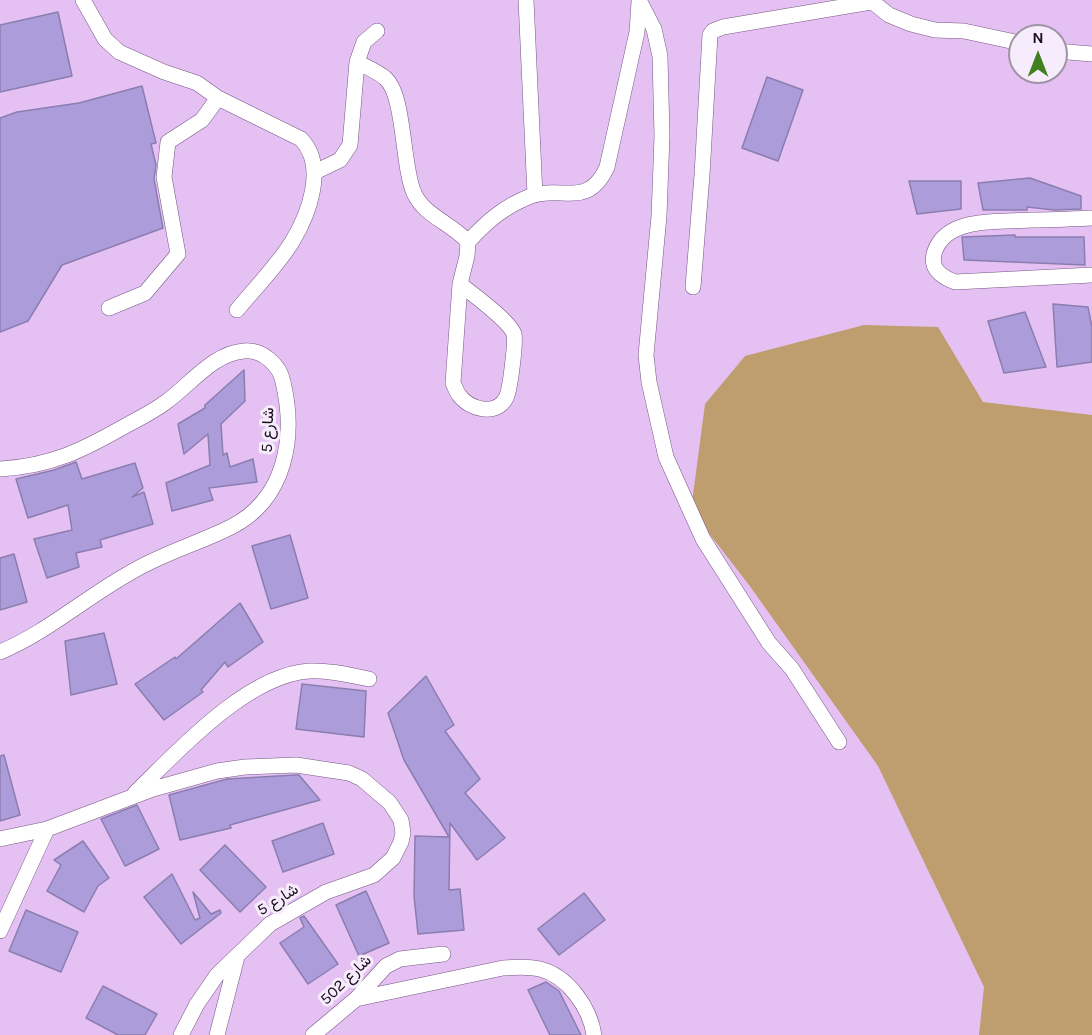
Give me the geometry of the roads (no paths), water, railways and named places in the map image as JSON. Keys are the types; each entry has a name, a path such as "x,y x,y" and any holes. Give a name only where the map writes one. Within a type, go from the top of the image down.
{"street":[{"path":"83,0 105,39 118,52 164,72 197,83 218,98 301,140 308,147 315,172 308,208 291,242 237,310"},
{"path":"526,0 535,195"},
{"path":"460,284 509,326 514,334 515,349 506,398 497,407 486,410 473,407 460,396 453,383 460,284 468,242 487,222 509,206 535,195 578,193 590,189 603,177 637,32 639,0"},
{"path":"639,0 654,29 660,56 662,136 659,216 646,355 649,382 666,458 703,539 769,643 792,669 839,742"},
{"path":"693,287 710,35 713,31 723,27 870,1 889,15 911,24 935,30 964,31 1008,40"},
{"path":"315,172 340,160 350,145 357,62 364,42 377,31"},
{"path":"1068,52 1092,54"},
{"path":"357,62 387,78 397,100 408,176 414,195 436,218 460,232 468,242"},
{"path":"109,308 145,293 178,254 164,177 168,142 202,120 218,98"},
{"path":"1092,218 992,222 963,227 949,232 941,239 934,256 934,265 938,272 955,282 1092,275"},
{"name":"شارع 5","path":"0,469 19,468 52,461 84,450 165,403 225,355 246,350 267,357 281,372 288,410 288,447 279,476 263,502 231,527 143,565 92,595 34,634 0,652"},
{"path":"130,797 215,718 267,682 309,671 369,679"},
{"name":"شارع 5","path":"0,839 47,829 130,797 217,771 245,766 296,765 349,773 362,779 390,803 401,820 403,833 393,858 374,875 326,892 270,924 217,975 197,1004 180,1035"},
{"path":"0,931 47,829"},
{"name":"شارع 502","path":"313,1035 356,999 386,966 400,959 443,954"},
{"path":"217,1035 237,957"},
{"path":"356,999 503,968 531,968 560,979 568,987 591,1019 594,1035"}]}
